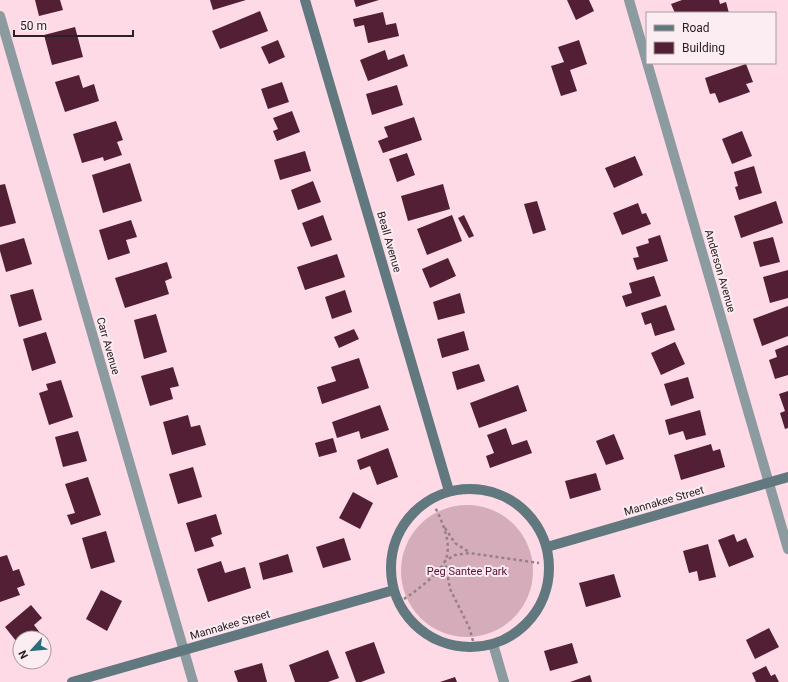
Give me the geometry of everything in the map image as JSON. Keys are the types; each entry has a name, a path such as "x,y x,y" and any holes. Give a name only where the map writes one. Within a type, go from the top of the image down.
{"street":[{"name":"Beall Avenue","path":"305,0 449,491"},
{"name":"Anderson Avenue","path":"629,0 646,59"},
{"name":"Carr Avenue","path":"0,16 193,682"},
{"name":"Anderson Avenue","path":"648,64 788,549"},
{"name":"Mannakee Street","path":"547,547 788,477"},
{"path":"474,488 498,493 520,505 537,524 547,547 550,572 545,596 533,617 515,634 493,644 468,647 444,643 422,631 405,612 394,590 391,565 396,540 408,518 426,501 449,491 474,488"},
{"name":"Mannakee Street","path":"72,682 394,590"},
{"path":"493,644 504,682"}],"path":[{"path":"435,507 454,543 469,553"},
{"path":"445,527 447,544 446,561 450,589 469,627 473,641"},
{"path":"404,600 425,584 446,561 455,555 469,553 539,563"}],"green space":[{"name":"Peg Santee Park","path":"473,505 492,510 504,516 514,524 522,534 528,546 532,558 532,584 528,596 522,608 514,618 504,626 492,632 480,636 461,637 442,632 430,626 420,618 412,608 406,596 402,584 401,565 406,546 412,534 420,524 430,516 442,510 454,506"}],"building":[{"path":"35,0 60,0 63,10 39,16"},
{"path":"210,0 246,0 213,10"},
{"path":"354,0 379,0 356,7"},
{"path":"567,0 589,0 594,11 576,20"},
{"path":"682,0 719,0 720,4 726,2 729,12 675,12 671,4"},
{"path":"260,11 268,31 220,49 212,31"},
{"path":"383,12 386,25 396,23 399,36 368,43 364,25 355,27 353,19"},
{"path":"75,27 83,57 52,65 44,35"},
{"path":"278,40 285,57 269,64 261,47"},
{"path":"579,40 587,64 570,70 577,91 561,96 551,66 564,62 558,47"},
{"path":"385,50 388,60 404,54 408,66 368,81 360,60"},
{"path":"746,64 753,82 746,84 750,92 719,103 715,93 710,94 705,78"},
{"path":"79,75 83,88 94,84 99,101 65,112 55,82"},
{"path":"282,82 289,102 268,109 261,89"},
{"path":"397,85 403,105 372,115 366,94"},
{"path":"292,111 300,132 277,141 273,131 278,129 273,118"},
{"path":"414,117 422,140 383,153 378,141 388,137 384,127"},
{"path":"116,121 123,140 117,142 122,155 104,161 103,157 82,163 73,134"},
{"path":"742,131 752,156 732,164 722,139"},
{"path":"305,151 311,171 280,180 274,160"},
{"path":"407,153 415,175 397,182 389,159"},
{"path":"635,156 643,175 614,188 605,168"},
{"path":"130,163 142,201 103,213 92,175"},
{"path":"754,166 762,193 739,200 735,187 738,186 734,172"},
{"path":"313,181 321,202 298,210 291,190"},
{"path":"5,184 16,223 0,227 0,185"},
{"path":"443,184 450,209 408,221 401,196"},
{"path":"537,201 546,230 533,234 524,204"},
{"path":"776,201 783,223 741,238 734,216"},
{"path":"638,203 642,214 646,213 651,224 622,235 613,213"},
{"path":"323,215 332,240 311,247 302,223"},
{"path":"452,215 462,241 427,255 417,229"},
{"path":"464,215 474,236 469,238 458,218"},
{"path":"131,220 137,237 126,240 130,253 108,260 99,230"},
{"path":"660,235 668,261 637,270 633,258 639,257 636,247 649,243 648,239"},
{"path":"773,237 780,262 760,267 753,242"},
{"path":"24,238 32,264 6,272 0,251 0,245"},
{"path":"337,254 345,277 305,290 297,267"},
{"path":"448,258 456,276 430,288 422,269"},
{"path":"167,262 172,278 165,281 169,294 125,308 115,278"},
{"path":"788,270 788,298 770,303 763,277"},
{"path":"654,276 661,296 626,307 622,296 632,293 629,283"},
{"path":"33,289 42,320 19,327 10,295"},
{"path":"345,290 352,312 332,319 325,297"},
{"path":"460,293 465,313 438,320 433,302"},
{"path":"666,305 675,330 655,336 651,323 645,325 641,313"},
{"path":"788,306 788,336 762,346 753,319"},
{"path":"156,314 167,352 144,359 134,320"},
{"path":"354,329 359,339 339,348 334,337"},
{"path":"464,331 469,350 442,358 437,339"},
{"path":"46,332 56,363 32,371 23,339"},
{"path":"675,342 685,364 661,375 651,353"},
{"path":"788,345 788,375 775,379 769,360 777,357 775,350"},
{"path":"359,358 369,388 322,404 317,387 336,381 331,367"},
{"path":"479,364 485,381 457,390 452,372"},
{"path":"173,367 179,386 170,388 173,399 150,406 141,376"},
{"path":"688,377 694,398 671,406 664,384"},
{"path":"61,380 73,417 49,425 39,393 48,390 46,384"},
{"path":"518,385 527,411 479,428 470,403"},
{"path":"788,391 788,428 785,429 780,413 785,411 779,394"},
{"path":"380,405 389,430 361,439 359,431 337,438 332,422"},
{"path":"700,410 706,435 686,440 683,431 669,435 665,420"},
{"path":"188,415 191,427 200,425 206,445 172,455 163,422"},
{"path":"506,428 512,445 527,440 532,453 490,468 486,456 494,453 487,435"},
{"path":"78,431 87,461 63,467 55,437"},
{"path":"614,434 624,459 606,465 596,441"},
{"path":"333,438 337,452 319,457 315,443"},
{"path":"711,444 713,451 720,449 725,467 681,480 674,455"},
{"path":"388,448 398,477 377,485 370,466 360,470 357,460"},
{"path":"193,467 202,497 178,504 169,474"},
{"path":"596,473 601,490 570,499 565,481"},
{"path":"88,477 101,515 71,525 67,515 75,513 65,484"},
{"path":"353,492 373,503 360,529 339,518"},
{"path":"216,514 222,534 211,538 214,546 195,552 186,523"},
{"path":"106,531 115,562 91,569 82,538"},
{"path":"734,534 737,542 746,538 754,557 729,567 718,540"},
{"path":"344,538 351,560 323,568 316,547"},
{"path":"708,544 716,577 699,581 697,571 689,573 683,551"},
{"path":"288,554 293,572 263,580 259,563"},
{"path":"7,555 13,571 19,569 25,585 17,588 20,595 0,602 0,557"},
{"path":"221,561 225,573 245,567 251,588 208,602 197,569"},
{"path":"614,574 621,597 586,607 579,583"},
{"path":"101,590 122,601 107,631 86,619"},
{"path":"31,605 42,618 34,625 38,630 12,630 12,636 5,627"},
{"path":"769,628 779,647 755,659 746,640"},
{"path":"374,642 385,673 361,682 356,682 345,652"},
{"path":"572,643 578,663 550,671 544,651"},
{"path":"328,650 339,678 328,682 295,682 289,665"},
{"path":"262,663 267,682 238,682 234,671"},
{"path":"766,666 771,676 775,674 779,682 756,682 752,673"},
{"path":"590,675 592,682 570,682"},
{"path":"455,677 457,682 440,682"}]}
